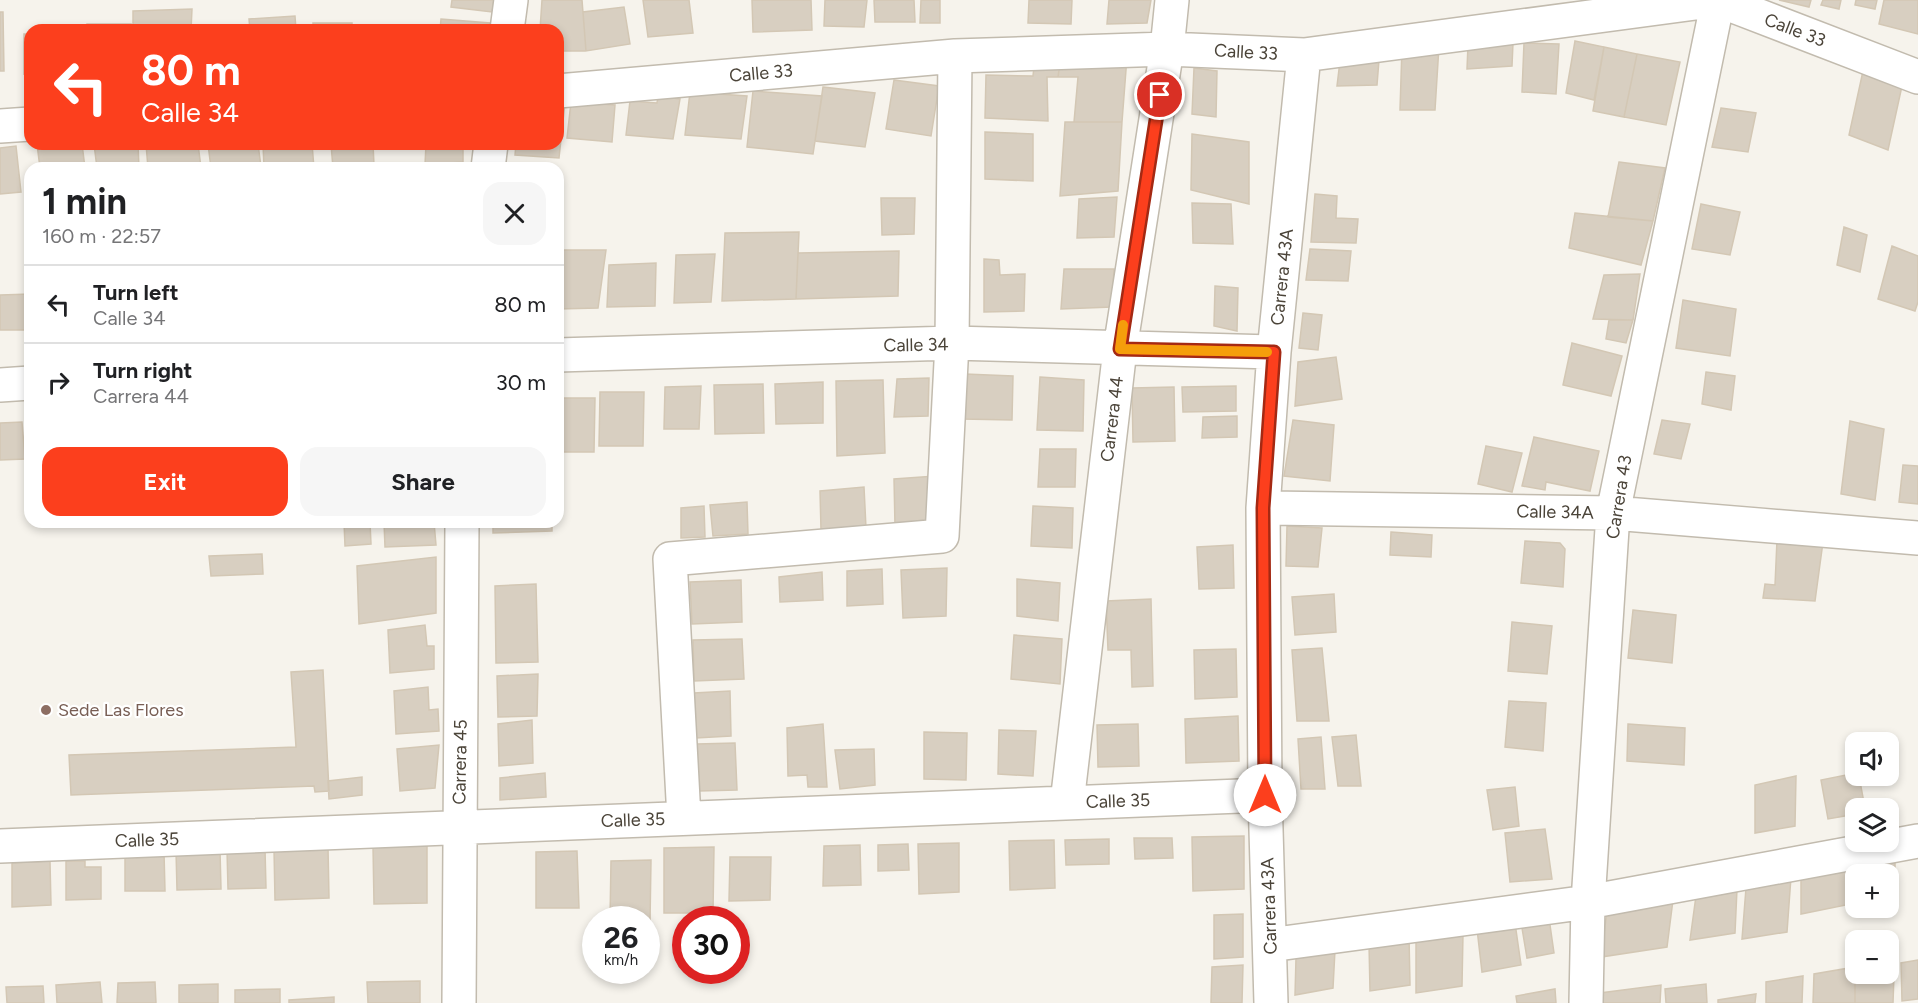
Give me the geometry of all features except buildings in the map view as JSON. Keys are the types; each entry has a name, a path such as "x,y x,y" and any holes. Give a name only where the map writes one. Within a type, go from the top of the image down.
{"street":[{"path":"508,24 511,0"},
{"name":"Carrera 44","path":"1067,803 1120,349 1167,49 1172,0"},
{"name":"Calle 33","path":"564,90 955,56 1167,49 1304,55 1718,0 1918,77"},
{"name":"Carrera 43","path":"1586,1003 1588,902 1613,513 1718,0"},
{"name":"Carrera 43A","path":"1271,1003 1265,795 1263,508 1274,352 1304,55"},
{"path":"684,818 670,559 942,536 952,344 955,56"},
{"path":"0,126 24,124"},
{"name":"Calle 34","path":"564,355 952,344 1274,352"},
{"path":"0,385 24,383"},
{"name":"Calle 34A","path":"1263,508 1613,513 1918,538"},
{"name":"Carrera 45","path":"459,1003 462,528"},
{"name":"Calle 35","path":"0,846 1265,795"},
{"path":"1270,945 1588,902 1918,841"}],"slow traffic":[{"path":"1123,325 1120,349 1267,352"}],"place":[{"name":"Sede Las Flores","path":"46,710"}],"route":[{"path":"1160,95 1120,349 1274,352 1263,508 1265,795"}]}
